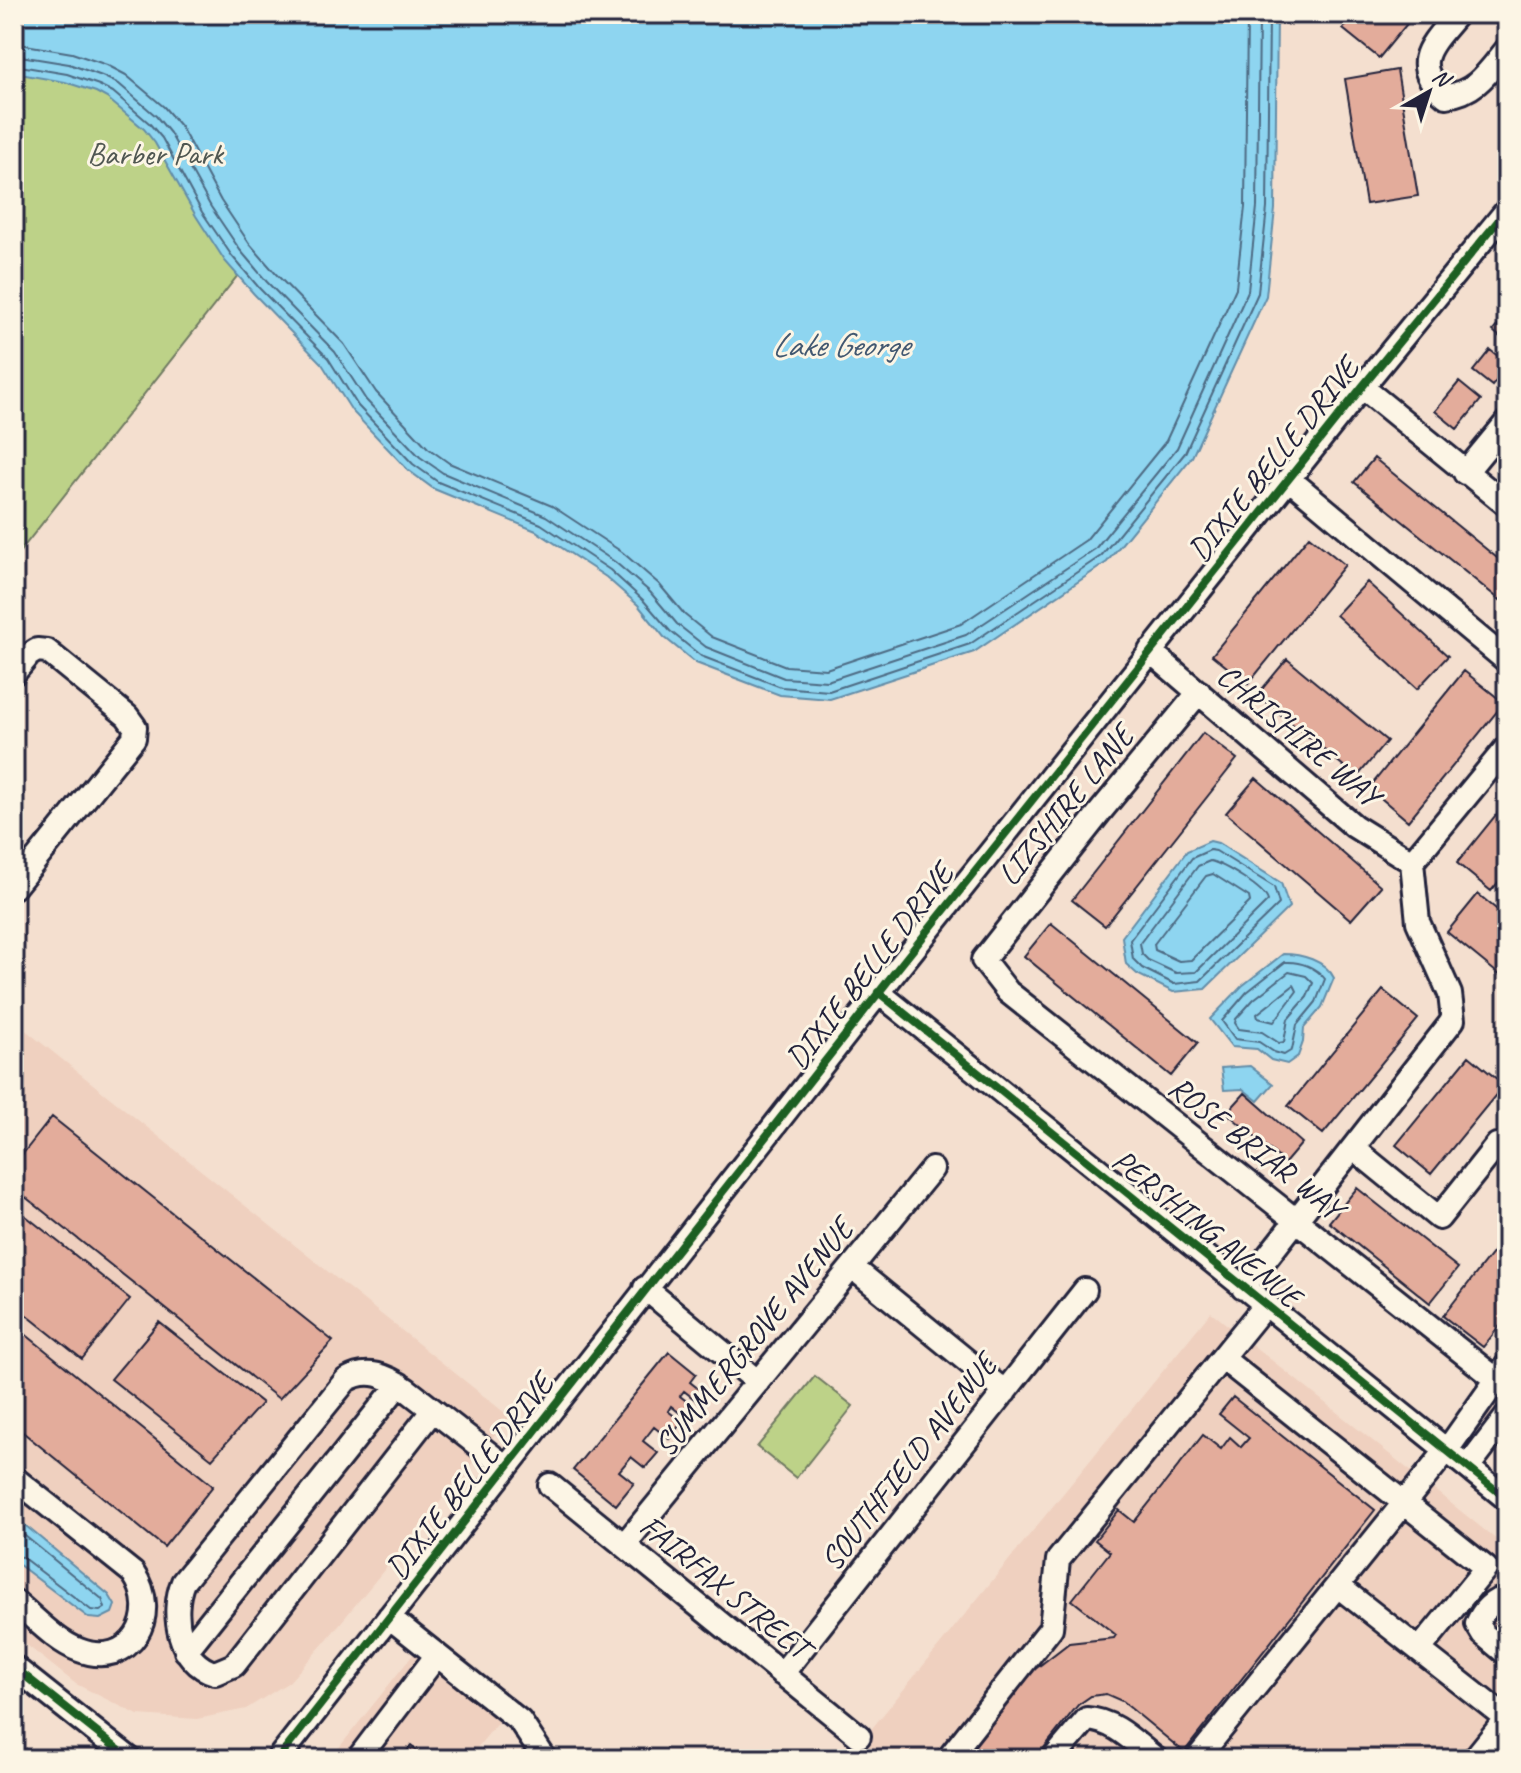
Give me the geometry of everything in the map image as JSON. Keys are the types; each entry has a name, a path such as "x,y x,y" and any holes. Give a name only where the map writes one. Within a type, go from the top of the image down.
{"street":[{"path":"1457,14 1430,47 1425,59 1431,84 1446,96 1461,95 1479,84 1507,49"},
{"name":"DIXIE BELLE DRIVE","path":"278,1759 878,992 1507,210"},
{"path":"1362,387 1507,505"},
{"path":"1465,473 1507,422"},
{"path":"1289,479 1507,661"},
{"path":"14,673 29,655 37,650 47,651 127,716 135,727 134,738 14,887"},
{"name":"CHRISHIRE WAY","path":"1150,651 1354,826 1412,862"},
{"name":"LIZSHIRE LANE","path":"983,960 1199,692"},
{"path":"1243,1288 1453,1020 1450,994 1418,922 1412,862 1507,747"},
{"name":"ROSE BRIAR WAY","path":"983,960 1008,992 1297,1220 1502,1372"},
{"name":"PERSHING AVENUE","path":"878,992 1507,1499"},
{"path":"1353,1148 1439,1218 1497,1145 1507,1153"},
{"name":"SUMMERGROVE AVENUE","path":"624,1545 932,1169"},
{"path":"852,1267 1005,1392"},
{"path":"645,1288 758,1382"},
{"name":"SOUTHFIELD AVENUE","path":"782,1674 1085,1290"},
{"path":"948,1759 1051,1628 1058,1560 1265,1305"},
{"path":"1222,1358 1507,1587"},
{"path":"1197,1759 1447,1450 1502,1372"},
{"path":"433,1410 234,1665 215,1673 196,1665 186,1651 181,1635 178,1601 179,1591 189,1572 346,1380 374,1373 399,1384 433,1410 506,1467"},
{"path":"186,1651 399,1384"},
{"path":"1468,1467 1507,1416"},
{"path":"14,1478 133,1573 142,1585 145,1616 140,1631 130,1643 119,1650 92,1654 69,1645 14,1601"},
{"name":"FAIRFAX STREET","path":"550,1485 859,1736"},
{"path":"1419,1650 1486,1568"},
{"path":"1338,1586 1507,1719 1474,1759"},
{"path":"1477,1642 1471,1624 1473,1613 1493,1591 1507,1587"},
{"path":"1507,1599 1497,1599 1477,1624 1483,1634 1507,1654"},
{"path":"389,1617 520,1721 545,1759"},
{"path":"1446,1617 1507,1666"},
{"path":"358,1759 437,1655"},
{"path":"14,1667 130,1759"},
{"path":"1053,1759 1087,1719 1113,1726 1156,1759"}],"shaded area":[{"path":"14,1021 510,1417 289,1682 246,1709 197,1719 138,1715 76,1684 14,1635"},
{"path":"1211,1312 1507,1548 1507,1759 847,1759"},
{"path":"1507,1387 1507,1442 1480,1420"},
{"path":"423,1642 508,1710 468,1759 330,1759"}],"green space":[{"name":"Barber Park","path":"14,14 444,14 14,559"},
{"path":"815,1376 853,1406 796,1478 757,1447"}],"water":[{"name":"Lake George","path":"14,14 1277,14 1275,209 1266,296 1192,457 1107,562 974,652 830,699 780,695 696,663 664,637 638,605 606,577 536,531 434,489 408,470 352,411 322,364 225,261 144,129 96,92 65,82 14,73"},
{"path":"1210,841 1281,883 1289,907 1205,989 1173,992 1137,974 1126,964 1122,937 1187,851"},
{"path":"1283,954 1312,959 1325,967 1334,978 1322,1007 1304,1028 1298,1056 1287,1064 1271,1060 1257,1049 1232,1047 1210,1019 1242,986"},
{"path":"1250,1066 1273,1084 1258,1101 1243,1089 1224,1090 1221,1068"},
{"path":"14,1516 109,1595 115,1605 112,1613 100,1619 89,1618 14,1561"}],"building":[{"path":"1355,14 1415,14 1379,58 1343,29"},
{"path":"1397,70 1418,196 1366,204 1345,79"},
{"path":"1507,314 1507,343 1493,331"},
{"path":"1490,350 1507,363 1492,386 1473,371"},
{"path":"1459,382 1481,400 1457,429 1435,411"},
{"path":"1374,458 1507,566 1507,591 1500,600 1354,482"},
{"path":"1309,536 1345,565 1248,684 1212,655"},
{"path":"1367,582 1448,656 1417,689 1336,615"},
{"path":"1287,659 1387,741 1357,777 1257,695"},
{"path":"1464,671 1504,703 1408,821 1369,788"},
{"path":"1203,733 1237,759 1105,926 1072,900"},
{"path":"1256,778 1381,886 1351,920 1226,813"},
{"path":"1507,801 1507,872 1491,891 1457,863"},
{"path":"1478,894 1507,918 1507,981 1447,932"},
{"path":"1051,923 1198,1043 1171,1076 1024,956"},
{"path":"1383,990 1418,1019 1323,1134 1288,1106"},
{"path":"1469,1056 1504,1085 1431,1174 1396,1145"},
{"path":"1245,1093 1302,1143 1285,1163 1227,1113"},
{"path":"52,1117 333,1341 279,1399 14,1188 14,1165"},
{"path":"1357,1188 1458,1268 1430,1303 1329,1222"},
{"path":"17,1209 130,1299 82,1359 14,1305 14,1212"},
{"path":"1507,1234 1507,1317 1483,1347 1443,1316"},
{"path":"159,1322 262,1403 212,1459 111,1379"},
{"path":"14,1325 213,1486 164,1547 14,1425"},
{"path":"669,1352 696,1374 690,1382 705,1394 698,1402 684,1391 680,1396 694,1407 686,1418 671,1406 668,1411 682,1422 669,1439 654,1427 643,1441 658,1453 645,1468 631,1457 619,1471 634,1483 616,1505 573,1470"},
{"path":"1233,1397 1375,1510 1184,1752 1122,1701 1106,1694 1091,1696 1078,1705 1035,1759 962,1759 1034,1670 1069,1643 1114,1638 1116,1635 1072,1600 1110,1552 1095,1540 1119,1510 1134,1522 1203,1435 1221,1449 1230,1437 1241,1447 1249,1438 1219,1414"},
{"path":"1499,1603 1507,1610 1507,1648 1492,1635 1496,1629 1491,1624 1495,1619 1490,1615"},
{"path":"411,1746 426,1759 401,1759"},
{"path":"14,1747 29,1759 14,1759"}],"cycle path":[{"path":"278,1759 891,977 1507,210"},
{"path":"878,992 1507,1499"},
{"path":"14,1667 130,1759"}]}
